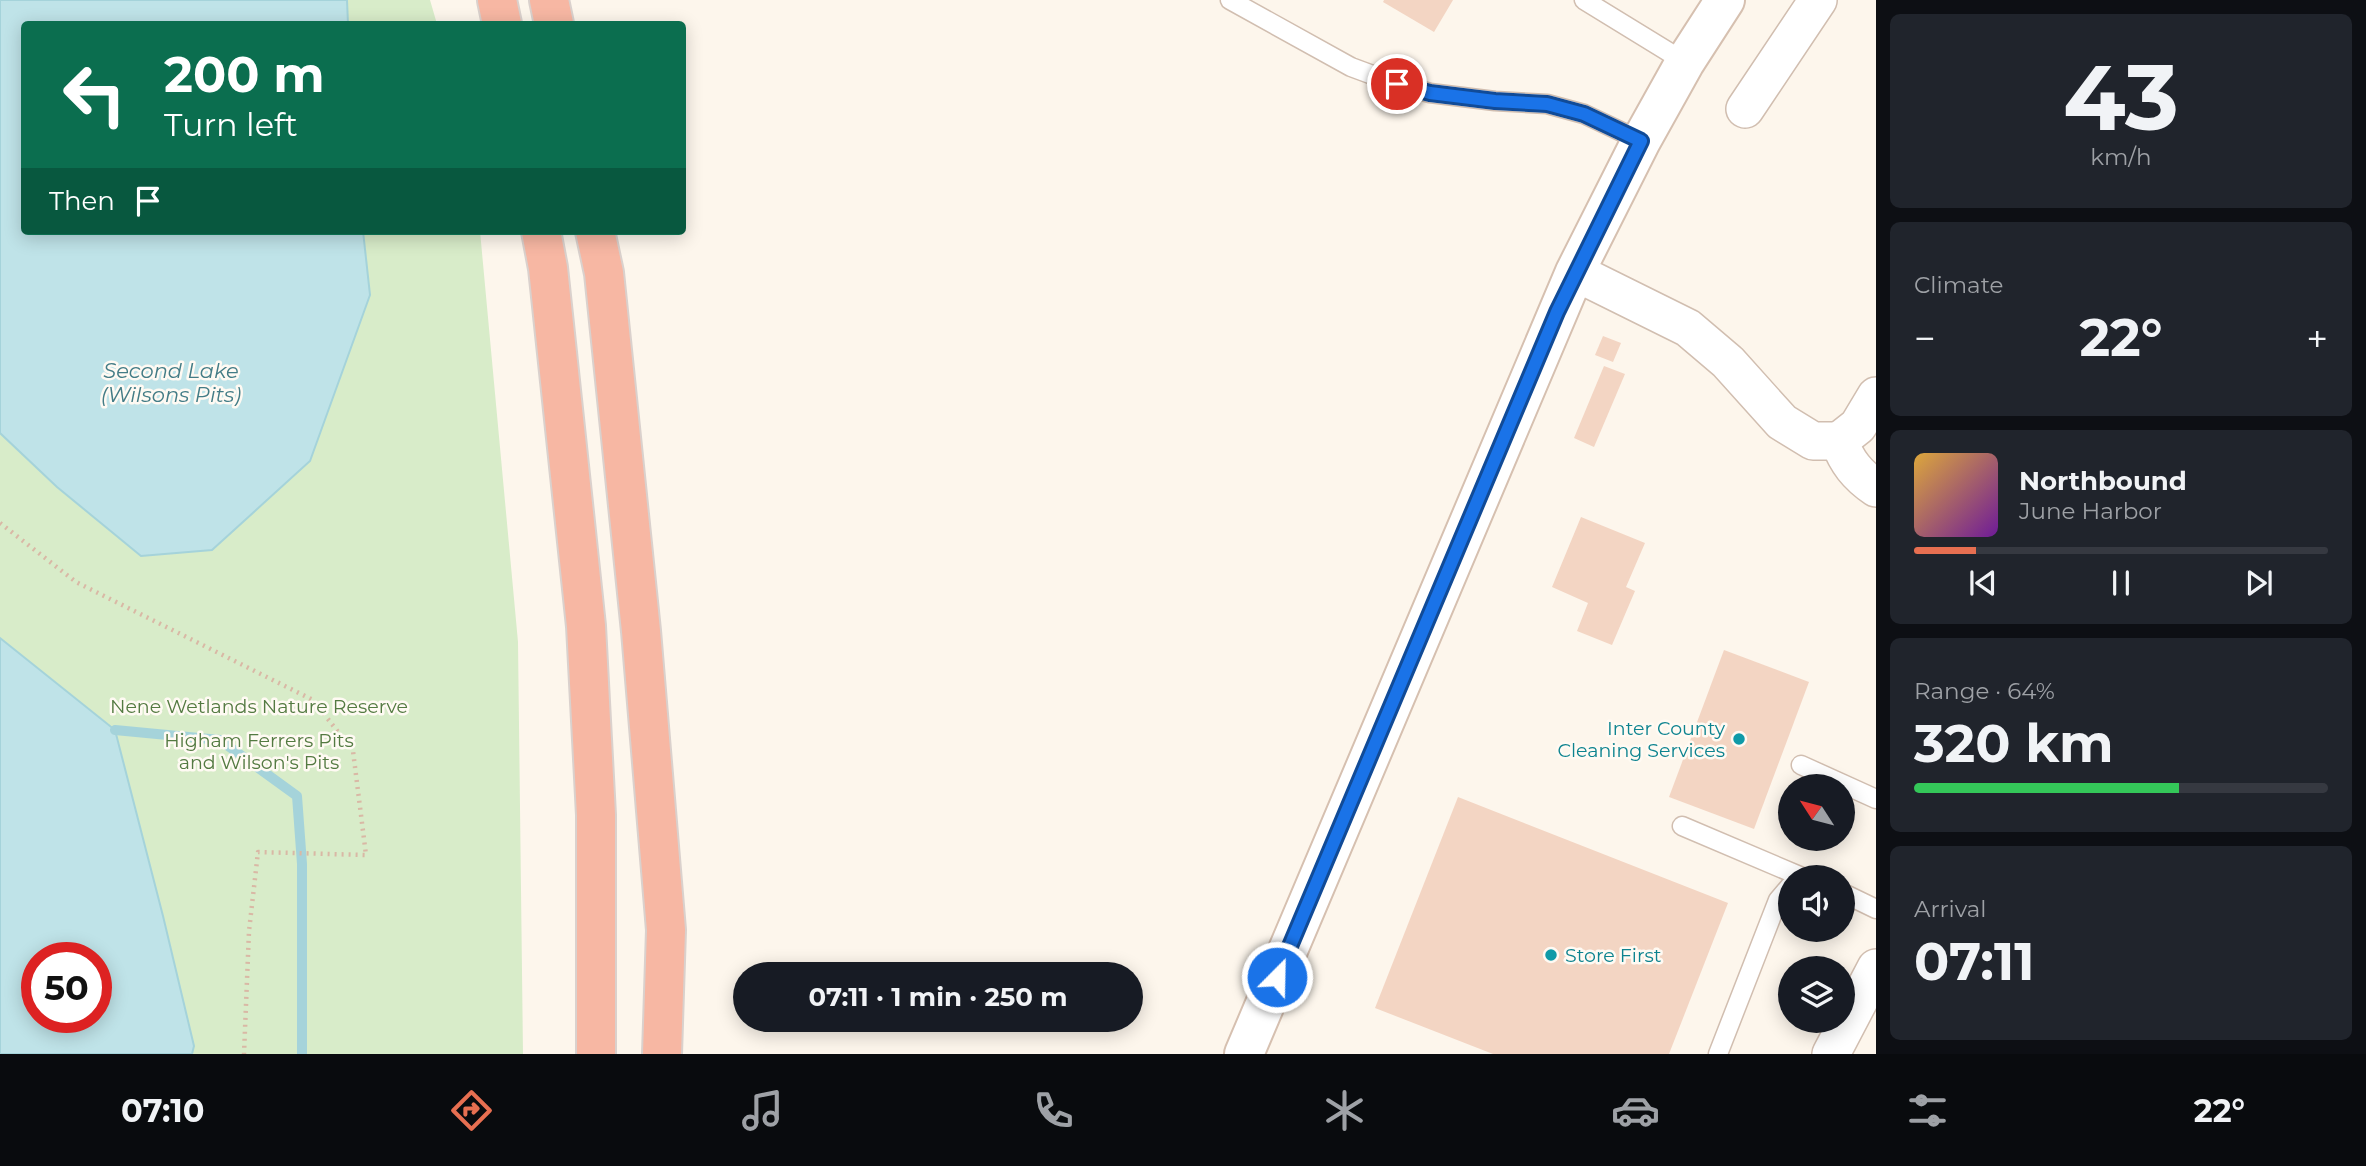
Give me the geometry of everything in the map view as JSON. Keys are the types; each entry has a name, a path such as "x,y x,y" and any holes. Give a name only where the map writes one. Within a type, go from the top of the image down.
{"highway":[{"path":"497,0 501,21"},
{"path":"549,0 553,21"},
{"path":"542,235 586,626 596,815 596,1054"},
{"path":"596,235 604,273 640,617 666,930 662,1054"}],"main road":[{"path":"1244,1054 1575,272 1641,141 1685,62 1725,0"}],"street":[{"path":"1745,109 1818,0"},
{"path":"1575,272 1688,328 1728,362 1782,422 1813,440 1839,441 1858,426 1876,396"},
{"path":"1839,441 1847,461 1862,478 1876,488"},
{"path":"1830,1054 1876,968"}],"lane":[{"path":"1230,0 1351,67 1397,84 1495,101 1547,104 1584,114 1641,141"},
{"path":"1584,0 1685,62"},
{"path":"1801,765 1876,799"},
{"path":"1682,825 1778,867"},
{"path":"1855,898 1876,909"},
{"path":"1717,1054 1778,899"}],"path":[{"path":"0,523 76,582 313,701 353,751 366,855 258,852 249,931 244,1054"}],"green space":[{"name":"Higham Ferrers Pits and Wilson's Pits","path":"0,0 430,0 436,21 21,21 21,235 480,235 518,642 523,1054 0,1054"}],"water":[{"name":"Second Lake (Wilsons Pits)","path":"0,0 347,0 348,21 21,21 21,235 363,235 370,295 310,461 212,550 141,556 57,487 0,433"},
{"path":"0,638 115,730 194,1046 192,1054 0,1054"}],"building":[{"path":"1453,0 1434,32 1383,2"},
{"path":"1603,336 1621,343 1613,362 1595,355"},
{"path":"1604,366 1625,374 1594,447 1574,438"},
{"path":"1581,517 1645,543 1626,587 1635,591 1612,645 1577,631 1588,603 1552,587"},
{"name":"Inter County Cleaning Services","path":"1724,650 1809,682 1754,829 1669,797"},
{"name":"Store First","path":"1458,797 1728,903 1669,1054 1493,1054 1375,1008"}],"waterway":[{"path":"115,730 220,740 297,796 302,864 302,1054"}],"place":[{"name":"Inter County Cleaning Services","path":"1739,739"},
{"name":"Store First","path":"1551,955"}],"route":[{"path":"1277,977 1557,312 1641,141 1584,114 1547,104 1430,93 1397,84"}],"park label":[{"name":"Nene Wetlands Nature Reserve","path":"259,706"}]}
